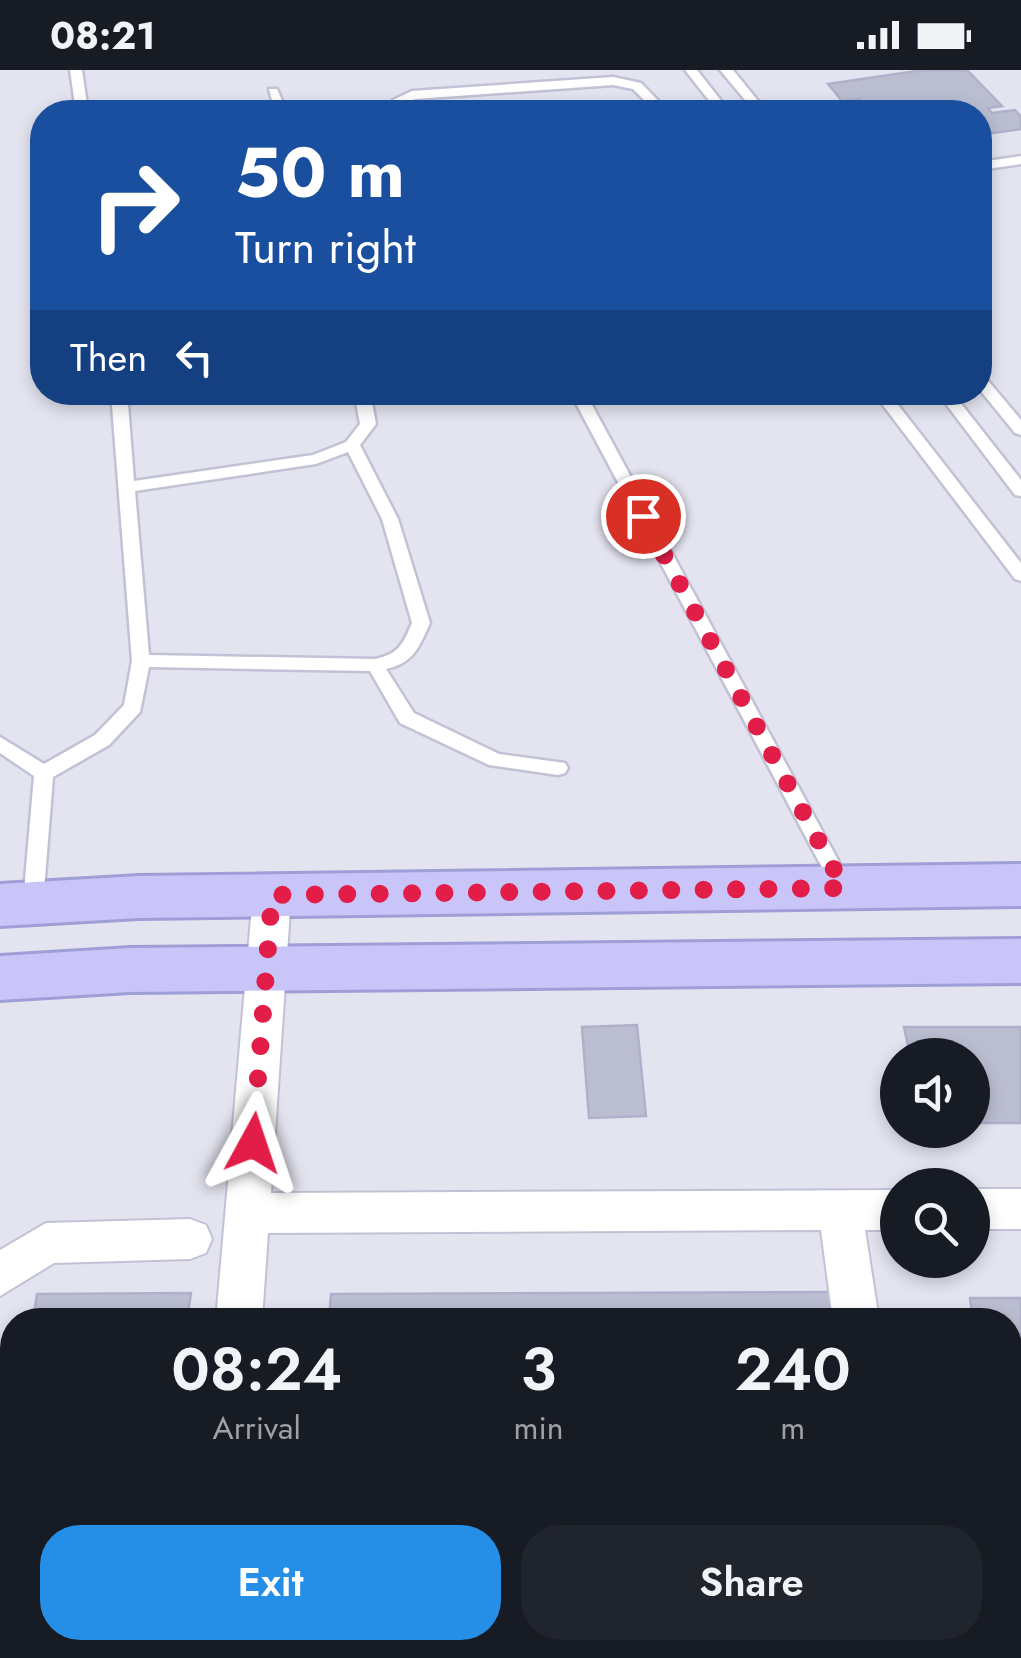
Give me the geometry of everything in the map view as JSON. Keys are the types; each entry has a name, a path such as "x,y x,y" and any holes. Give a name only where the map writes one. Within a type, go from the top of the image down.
{"main road":[{"path":"16,904 272,895 844,888 1017,880"},
{"path":"0,978 267,968 1021,961"}],"street":[{"path":"239,1308 272,895"},
{"path":"990,1209 1021,1209"},
{"path":"840,1210 854,1308"},
{"path":"247,1213 880,1210"},
{"path":"0,1275 46,1243 190,1238"}],"lane":[{"path":"76,70 80,100"},
{"path":"691,70 715,100"},
{"path":"726,70 751,100"},
{"path":"404,100 412,95 613,81 637,86 651,100"},
{"path":"273,92 276,100"},
{"path":"992,164 1021,160"},
{"path":"992,395 1021,430"},
{"path":"16,904 44,773 102,740 133,708 141,661 120,405"},
{"path":"128,487 288,465 352,445 368,424 364,405"},
{"path":"584,405 844,888"},
{"path":"890,405 1021,576"},
{"path":"954,405 1021,491"},
{"path":"141,661 375,665 398,660 409,650 420,623 390,519 352,445"},
{"path":"1001,465 1021,462"},
{"path":"375,665 407,718 496,760 558,768"},
{"path":"0,744 44,773"}],"building":[{"path":"923,70 967,70 1002,106 992,107 992,100 841,100 828,84"},
{"path":"1015,110 1021,117 1021,129 992,133 992,113"},
{"path":"637,1025 646,1116 589,1118 582,1027"},
{"path":"904,1027 1021,1027 1021,1123 990,1123 990,1038 906,1038"},
{"path":"836,1292 838,1308 330,1308 331,1294"},
{"path":"191,1293 189,1308 35,1308 37,1294"},
{"path":"970,1298 1021,1298 1021,1308 971,1308"}],"route":[{"path":"253,1143 272,895 844,888 643,516"}]}
